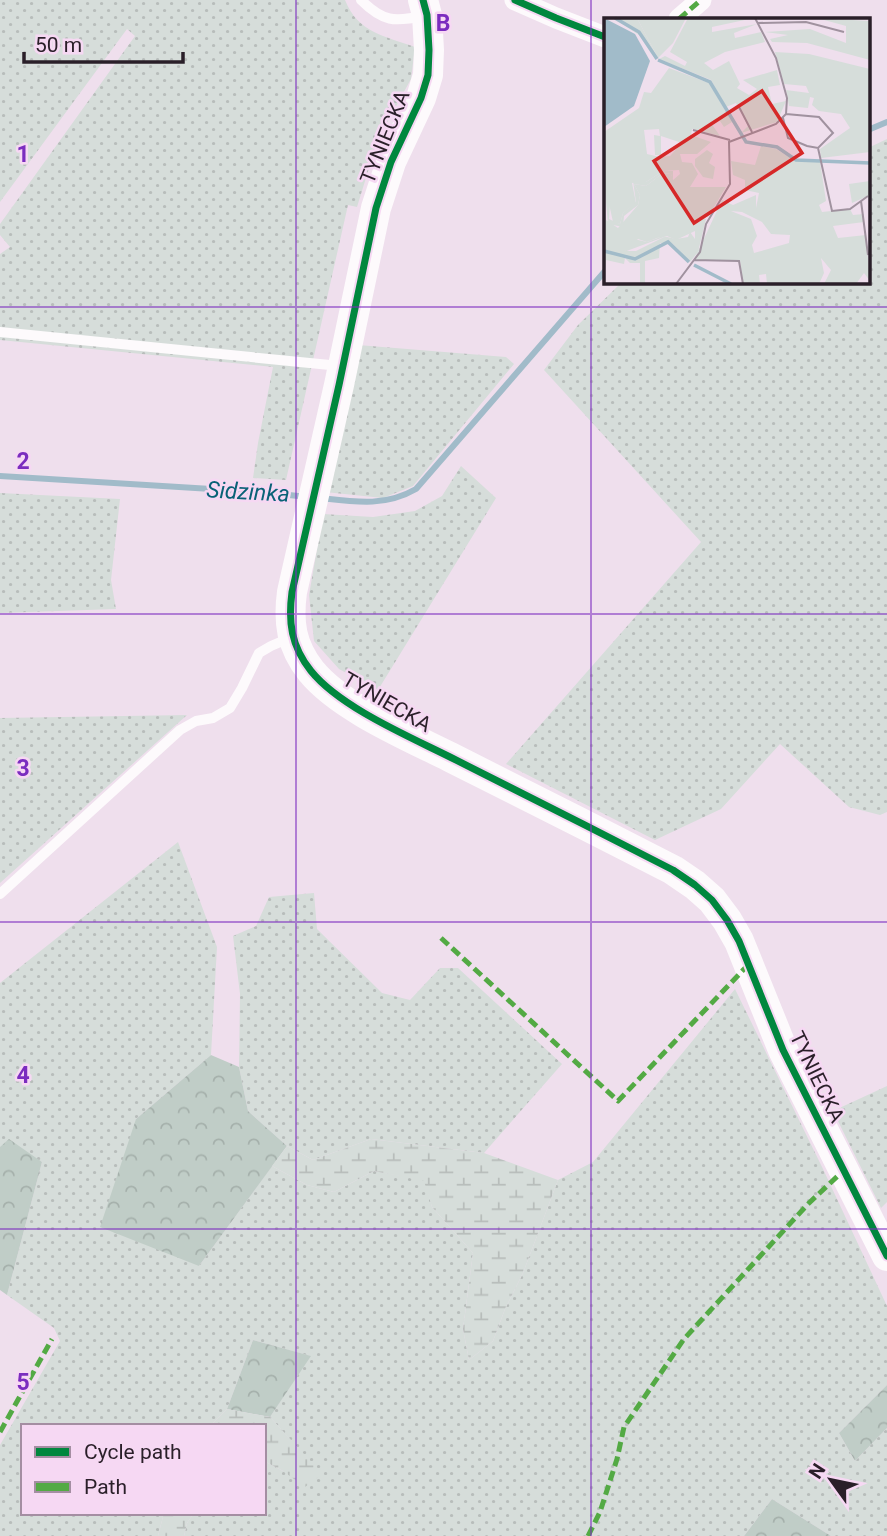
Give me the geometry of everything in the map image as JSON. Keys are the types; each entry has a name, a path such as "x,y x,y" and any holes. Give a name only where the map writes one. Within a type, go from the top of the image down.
{"street":[{"path":"515,0 604,37"},
{"path":"680,18 701,0"},
{"name":"TYNIECKA","path":"425,8 429,50 428,75 421,98 391,162 376,208 292,592 289,615 292,637 310,670 339,697 673,870 712,900 739,941 783,1050 887,1256"}],"lane":[{"path":"360,0 373,13 393,20 425,8"},
{"path":"0,332 343,366"},
{"path":"0,894 180,730 196,721 213,718 230,708 259,653 292,637"}],"green space":[{"path":"0,0 345,0 357,20 365,26 383,36 415,47 411,79 378,139 357,207 348,205 286,480 253,478 273,367 0,340 0,254 10,247 0,235 0,224 135,36 127,29 0,202"},
{"path":"887,139 887,812 880,815 849,807 780,744 721,809 655,840 506,764 701,542 544,370 578,325 620,284 870,284 870,147"},
{"path":"358,345 506,357 514,364 413,486 383,498 325,492"},
{"path":"461,466 496,498 378,690 339,669 314,641 309,595 323,514 373,517 415,511 442,496"},
{"path":"0,493 120,499 111,580 116,609 0,613"},
{"path":"187,715 0,883 0,718"},
{"path":"178,842 217,947 211,1055 136,1119 199,1266 272,1166 307,1185 334,1192 374,1171 425,1180 432,1207 473,1253 463,1329 469,1360 493,1341 523,1273 558,1180 593,1162 735,989 887,1306 887,1385 839,1433 855,1461 887,1428 887,1536 831,1536 772,1499 744,1536 184,1536 187,1523 193,1515 266,1515 266,1462 283,1471 321,1474 270,1417 310,1356 253,1340 227,1409 212,1424 21,1424 21,1515 163,1515 158,1536 0,1536 0,1445 60,1341 54,1328 7,1295 42,1162 0,1147 0,983"},
{"path":"314,893 317,929 382,993 410,1000 440,968 458,968 562,1064 484,1153 371,1139 313,1160 287,1146 248,1111 239,1067 240,994 233,936 256,926 269,897"},
{"path":"211,1055 239,1067 248,1111 287,1146 199,1266 100,1227 136,1119"},
{"path":"887,1086 887,1202 881,1208 833,1111"},
{"path":"9,1139 42,1162 7,1295 0,1290 0,1147"},
{"path":"371,1139 484,1153 558,1180 523,1273 493,1341 469,1360 463,1329 473,1253 432,1207 424,1181 374,1171 334,1192 307,1185 272,1166 287,1146 313,1160"},
{"path":"253,1340 311,1356 270,1417 227,1409"},
{"path":"887,1385 887,1428 855,1461 839,1433"},
{"path":"227,1409 270,1417 322,1474 305,1487 266,1462 266,1424 212,1424"},
{"path":"772,1499 831,1536 744,1536"},
{"path":"163,1515 193,1515 187,1523 184,1536 158,1536"}],"waterway":[{"name":"Sidzinka","path":"870,129 887,122"},
{"name":"Sidzinka","path":"321,498 358,502 381,501 416,489 604,272"},
{"name":"Sidzinka","path":"0,476 307,497"}],"marked path":[{"path":"680,18 701,0"},
{"path":"441,938 618,1101 748,965"},
{"path":"588,1536 600,1512 624,1427 684,1339 808,1204 844,1170"},
{"path":"0,1432 52,1339"}],"cycle path":[{"path":"423,0 427,15 428,75 421,98 391,162 376,208 292,592 290,613 295,643 311,671 339,697 395,730 673,870 712,900 739,941 783,1050 887,1256"},
{"path":"515,0 604,37"}]}
